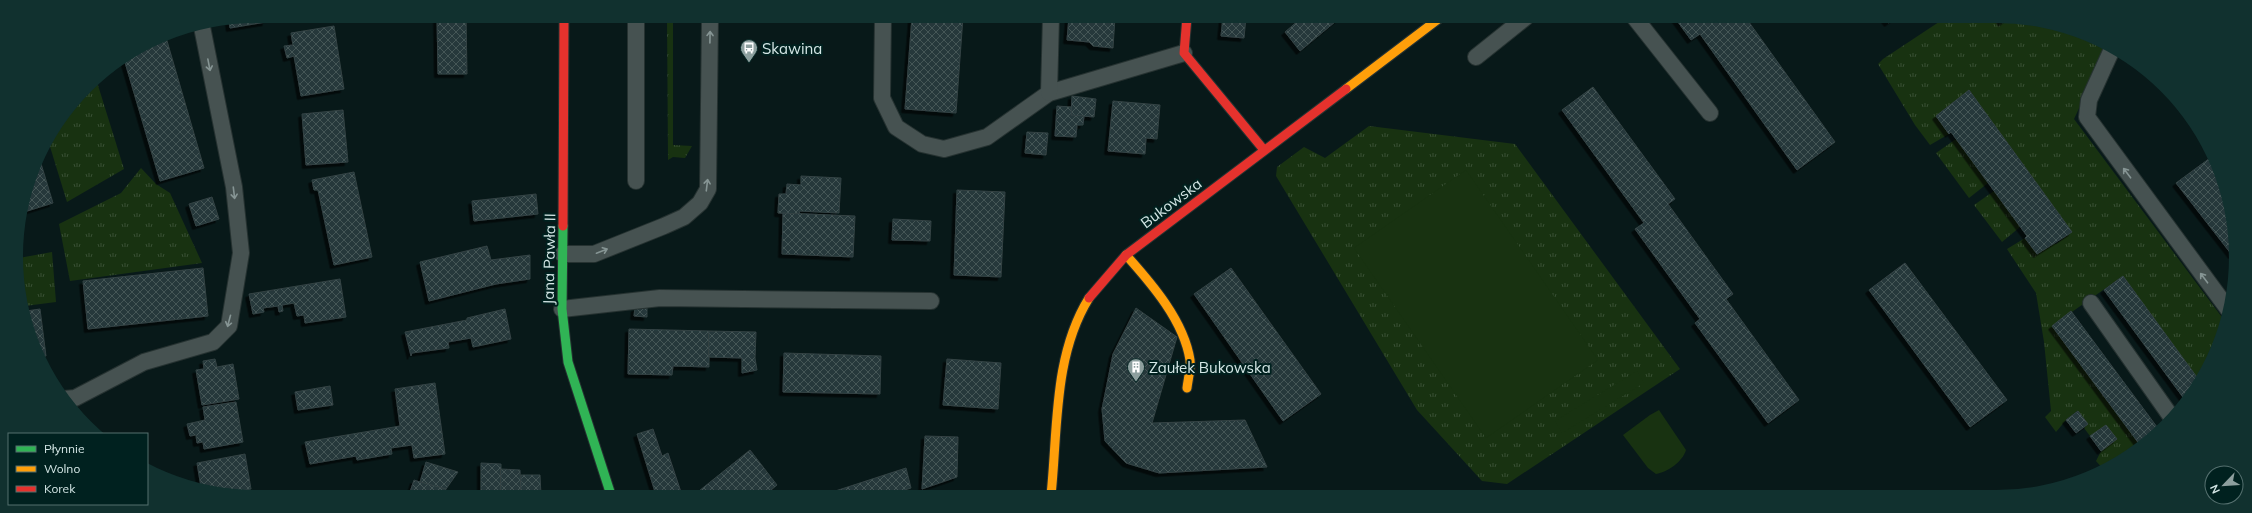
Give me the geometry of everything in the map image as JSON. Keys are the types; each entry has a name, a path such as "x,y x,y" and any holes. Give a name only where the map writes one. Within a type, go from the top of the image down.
{"street":[{"name":"Jana Pawła II","path":"564,23 562,309 568,362 609,490"},
{"path":"1186,23 1184,53 1264,150"},
{"name":"Bukowska","path":"1052,490 1055,465 1058,402 1066,358 1074,329 1087,302 1107,274 1126,255 1433,23"},
{"path":"1126,255 1141,272 1176,324 1190,359 1187,388"}],"lane":[{"path":"636,23 636,181"},
{"path":"563,254 594,254 684,217 700,203 708,189 710,23"},
{"path":"883,23 882,98 896,126 922,144 944,149 987,137 1049,93 1184,53"},
{"path":"1049,93 1051,23"},
{"path":"1476,57 1520,23"},
{"path":"1639,23 1710,113"},
{"path":"71,398 75,398 151,360 213,342 229,326 241,253 234,187 202,29"},
{"path":"2110,53 2089,100 2087,117 2224,304"},
{"path":"562,309 660,298 931,301"},
{"path":"2091,303 2168,413"}],"green space":[{"path":"667,23 673,23 673,145 692,146 685,158 673,157 668,160"},
{"path":"1937,23 2011,23 2041,27 2071,35 2106,51 2074,119 2221,316 2217,332 2196,376 2123,276 2052,326 2138,442 2112,459 2100,465 2096,461 2101,451 2117,439 2106,425 2090,436 2084,428 2088,424 2077,411 2066,420 2056,432 2045,417 2051,411 2044,342 2036,293 2007,249 2025,238 2037,254 2054,242 2056,244 2072,232 1969,90 1936,116 1949,134 1930,145 1915,125 1878,64 1883,59"},
{"path":"98,85 124,169 67,202 50,147 71,114"},
{"path":"1369,126 1515,144 1680,369 1507,484 1482,481 1417,410 1276,176 1277,167 1304,147 1325,158"},
{"path":"1956,139 1988,183 1969,198 1936,153"},
{"path":"141,168 156,184 170,193 202,263 70,281 59,224 121,193"},
{"path":"1466,170 1598,360 1486,438 1354,248"},
{"path":"1994,191 2020,227 2002,242 1974,205"},
{"path":"52,252 56,302 28,306 23,272 23,257"},
{"path":"1637,371 1644,383 1562,433 1555,421"},
{"path":"1659,410 1686,450 1678,462 1665,471 1656,474 1648,468 1623,435"}],"building":[{"path":"260,23 230,28 229,25"},
{"path":"437,23 466,23 467,74 438,74"},
{"path":"912,23 963,23 956,113 905,109"},
{"path":"1068,23 1115,23 1113,48 1093,46 1089,42 1067,40"},
{"path":"1222,23 1245,23 1244,38 1221,36"},
{"path":"1296,23 1334,23 1300,51 1285,32"},
{"path":"1679,23 1750,23 1835,142 1797,170 1700,34 1691,40"},
{"path":"334,26 344,89 301,96 294,56 287,58 284,46 293,45 291,33"},
{"path":"167,41 204,168 160,181 125,63 153,47"},
{"path":"1593,87 1675,199 1668,204 1733,294 1726,299 1799,400 1768,423 1695,323 1700,319 1635,229 1644,223 1562,110"},
{"path":"1969,90 2072,232 2037,254 2025,238 2027,236 1951,132 1949,134 1936,116"},
{"path":"1072,96 1096,99 1094,117 1071,115"},
{"path":"1113,101 1160,105 1157,139 1146,138 1145,154 1108,151"},
{"path":"1057,106 1071,107 1071,115 1084,116 1083,125 1077,125 1076,137 1055,136"},
{"path":"343,110 348,162 306,165 302,114"},
{"path":"1027,132 1048,133 1046,155 1025,153"},
{"path":"2208,160 2217,181 2225,211 2229,251 2176,183"},
{"path":"42,166 53,203 27,211 35,181"},
{"path":"354,172 372,257 334,265 318,190 314,190 312,180"},
{"path":"801,176 841,178 839,213 799,211 800,214 778,213 779,194 786,194 787,184 801,185"},
{"path":"957,190 1005,192 1001,277 954,275"},
{"path":"536,194 538,214 474,221 472,201"},
{"path":"212,197 219,219 196,226 189,204"},
{"path":"783,213 855,216 853,257 782,254"},
{"path":"893,219 931,221 930,241 892,240"},
{"path":"487,246 491,260 530,255 530,279 496,284 429,301 420,262"},
{"path":"1905,263 2007,400 1970,427 1869,290"},
{"path":"203,268 208,316 88,329 83,281"},
{"path":"1231,268 1321,394 1283,421 1194,294"},
{"path":"2123,276 2196,376 2183,397 2104,290"},
{"path":"340,279 346,317 305,323 304,315 297,316 294,303 282,305 283,311 279,312 278,306 263,308 264,312 253,314 249,294"},
{"path":"635,308 647,308 647,317 634,316"},
{"name":"Zaułek Bukowska","path":"1136,308 1177,337 1152,423 1245,420 1267,467 1159,473 1126,463 1105,441 1102,409 1113,354"},
{"path":"40,309 46,356 35,332 29,311"},
{"path":"505,309 511,339 473,347 471,338 448,342 449,348 412,353 411,356 405,332 467,320 467,318"},
{"path":"2071,311 2156,426 2138,442 2052,326"},
{"path":"629,329 709,331 709,367 673,366 672,375 628,374"},
{"path":"709,331 756,332 755,358 757,370 742,373 742,358 709,357"},
{"path":"784,353 881,356 880,394 783,392"},
{"path":"215,359 217,367 233,364 239,399 202,405 196,370 204,369 203,361"},
{"path":"947,359 1001,363 998,409 943,405"},
{"path":"435,383 445,454 414,458 412,445 391,448 392,454 357,460 356,456 310,464 305,442 400,426 395,389"},
{"path":"330,386 333,405 298,410 295,392"},
{"path":"236,402 243,442 204,449 203,442 197,443 196,435 190,436 187,424 205,420 203,407"},
{"path":"2078,411 2088,424 2076,433 2066,420"},
{"path":"2106,425 2117,439 2101,451 2090,436"},
{"path":"653,429 662,456 668,453 680,490 654,490 637,434"},
{"path":"925,436 958,437 957,477 922,489"},
{"path":"750,450 777,485 771,490 700,490"},
{"path":"245,454 251,489 241,490 200,483 197,463"},
{"path":"426,462 458,472 446,489 420,482"},
{"path":"481,463 501,464 501,490 481,490"},
{"path":"906,468 911,488 904,490 838,490"},
{"path":"501,469 520,470 521,490 501,490"},
{"path":"521,475 540,475 541,490 521,490"},
{"path":"414,480 446,489 446,490 411,490"}],"traffic: fast":[{"path":"563,226 562,309 568,362 609,490"}],"traffic: slow":[{"path":"1346,89 1433,23"},
{"path":"1126,255 1166,304 1181,331 1187,345 1190,360 1187,388"},
{"path":"1051,490 1059,394 1063,369 1077,320 1089,298"}],"traffic: jam":[{"path":"563,226 564,23"},
{"path":"1186,23 1184,53 1264,150"},
{"path":"1089,298 1126,255 1346,89"}],"place":[{"name":"Skawina","path":"749,63"},
{"name":"Zaułek Bukowska","path":"1136,382"}]}
